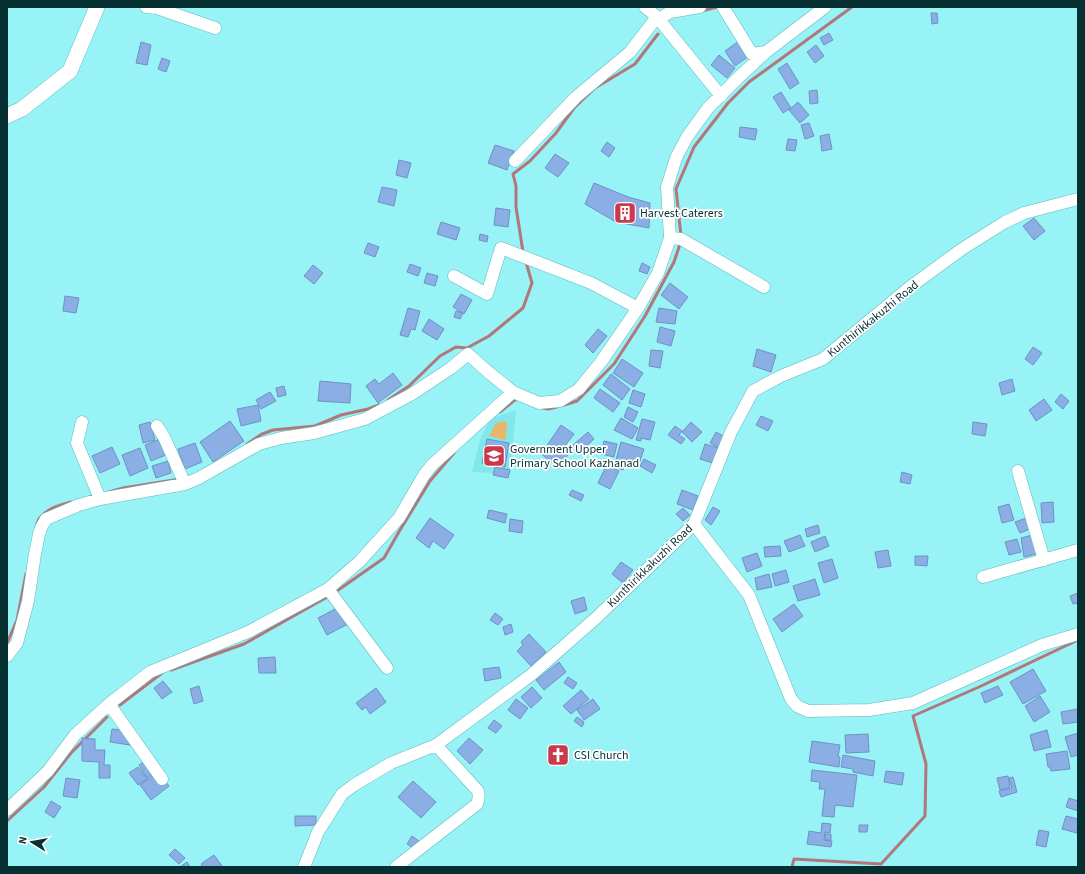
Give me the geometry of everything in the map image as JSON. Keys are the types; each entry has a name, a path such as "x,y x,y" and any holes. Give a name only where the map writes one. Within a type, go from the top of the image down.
{"street":[{"path":"7,116 22,109 70,71 97,7"},
{"path":"146,7 156,8 215,28"},
{"path":"645,7 658,18 721,96"},
{"path":"515,161 576,97 630,52 658,18 670,12 700,7"},
{"path":"723,7 752,54 766,52"},
{"path":"7,656 17,643 28,602 35,554 43,523 51,516 79,505 100,499 185,484 199,478 259,444 281,438 314,433 365,419 412,394 451,368 468,354 516,394 539,403 560,401 579,389 601,362 638,308 658,273 670,238 666,187 676,158 691,131 708,108 766,52 825,7"},
{"name":"Kunthirikkakuzhi Road","path":"304,867 318,832 342,794 391,763 436,745 531,675 596,618 694,524 731,432 753,391 781,376 823,359 910,287 962,249 1005,222 1024,213 1078,199"},
{"path":"670,238 681,239 764,287"},
{"path":"454,276 487,294 501,248 591,283 638,308"},
{"path":"7,810 48,771 75,735 109,704 150,672 248,632 328,589 358,562 399,518 424,475 432,465 516,394"},
{"path":"82,422 77,443 100,499"},
{"path":"157,426 164,437 185,484"},
{"path":"1018,471 1044,560"},
{"path":"694,524 749,595 791,699 797,706 808,711 869,710 913,703 1042,645 1078,634"},
{"path":"983,577 1078,550"},
{"path":"328,589 387,668"},
{"path":"109,704 162,779"},
{"path":"396,867 478,801 478,791 436,745"}],"shaded area":[{"name":"Government Upper Primary School Kazhanad","path":"516,410 510,474 472,472 480,440 490,419"},
{"path":"507,421 506,440 489,436 496,423"}],"building":[{"path":"931,13 937,13 938,23 932,24"},
{"path":"829,33 833,40 824,45 820,38"},
{"path":"739,41 749,56 735,66 725,51"},
{"path":"141,42 151,45 147,65 136,63"},
{"path":"816,45 824,56 815,63 807,52"},
{"path":"719,55 735,68 727,78 711,65"},
{"path":"162,58 170,61 166,72 158,69"},
{"path":"787,63 799,83 790,89 778,69"},
{"path":"817,90 818,103 810,104 809,91"},
{"path":"781,92 791,108 783,113 773,97"},
{"path":"798,102 809,115 800,123 789,110"},
{"path":"809,123 814,136 805,139 801,125"},
{"path":"740,127 757,129 755,140 739,137"},
{"path":"829,134 832,149 822,151 820,136"},
{"path":"788,139 797,140 795,151 786,150"},
{"path":"607,142 615,148 609,157 601,151"},
{"path":"495,145 514,151 507,170 488,163"},
{"path":"555,154 569,163 558,177 545,168"},
{"path":"399,160 411,163 407,178 396,175"},
{"name":"Harvest Caterers","path":"594,183 628,197 650,203 649,228 616,222 585,204"},
{"path":"382,187 397,190 394,206 378,202"},
{"path":"496,208 510,210 508,227 494,225"},
{"path":"1034,218 1045,231 1034,240 1023,226"},
{"path":"441,222 460,228 456,240 437,234"},
{"path":"480,234 488,236 487,242 479,240"},
{"path":"368,243 379,247 375,257 364,253"},
{"path":"642,263 650,267 647,274 639,271"},
{"path":"410,264 421,268 418,276 407,272"},
{"path":"313,265 323,273 314,284 304,276"},
{"path":"427,273 438,276 435,286 424,283"},
{"path":"670,283 688,297 679,309 661,295"},
{"path":"461,294 472,300 464,314 453,307"},
{"path":"65,296 79,298 76,313 63,311"},
{"path":"408,308 420,311 415,330 411,329 408,337 400,335"},
{"path":"659,308 677,311 675,324 656,322"},
{"path":"456,311 463,313 460,319 454,317"},
{"path":"429,319 444,329 437,340 422,331"},
{"path":"660,327 675,331 671,346 657,342"},
{"path":"598,329 607,336 593,353 585,345"},
{"path":"1033,347 1042,353 1033,365 1025,359"},
{"path":"757,349 776,355 771,372 753,366"},
{"path":"651,350 663,351 660,368 649,366"},
{"path":"622,359 643,373 634,387 613,373"},
{"path":"393,373 402,385 378,403 366,386 375,379 379,384"},
{"path":"611,374 630,389 622,400 603,385"},
{"path":"1012,379 1015,391 1002,395 999,383"},
{"path":"320,381 351,384 350,403 318,401"},
{"path":"284,386 286,395 278,397 276,388"},
{"path":"600,389 620,403 613,412 594,398"},
{"path":"633,390 645,394 641,407 629,403"},
{"path":"270,392 276,401 261,409 256,400"},
{"path":"1061,394 1069,401 1063,409 1055,402"},
{"path":"1044,399 1052,410 1036,421 1029,410"},
{"path":"258,405 261,421 241,426 237,409"},
{"path":"628,407 638,412 633,422 624,417"},
{"path":"761,416 773,421 768,431 756,425"},
{"path":"621,418 638,428 632,439 614,430"},
{"path":"642,419 655,422 650,440 641,438 641,441 636,440"},
{"path":"230,421 244,441 213,462 200,442"},
{"path":"150,422 155,440 143,443 139,425"},
{"path":"691,422 702,432 692,442 682,432"},
{"path":"973,422 987,424 985,436 972,434"},
{"path":"561,425 574,434 561,451 568,455 559,467 541,454"},
{"path":"675,426 682,431 679,435 685,439 681,444 668,435"},
{"path":"588,432 594,439 580,452 573,445"},
{"path":"716,432 727,438 721,449 710,443"},
{"path":"160,439 166,455 151,461 145,445"},
{"path":"487,439 509,443 505,467 482,463"},
{"path":"604,441 617,444 614,457 601,454"},
{"path":"621,442 644,449 639,464 626,460 623,470 614,467"},
{"path":"195,443 202,462 185,469 178,449"},
{"path":"705,444 721,449 716,464 700,459"},
{"path":"112,447 120,464 100,473 92,456"},
{"path":"140,448 148,468 130,476 122,455"},
{"path":"644,459 656,465 652,473 640,466"},
{"path":"168,461 171,473 156,478 152,466"},
{"path":"607,464 619,471 610,489 598,483"},
{"path":"495,467 510,470 508,478 493,475"},
{"path":"902,472 912,475 910,484 900,482"},
{"path":"572,490 584,495 581,501 569,495"},
{"path":"682,490 698,496 693,510 677,504"},
{"path":"1053,502 1054,522 1042,523 1041,503"},
{"path":"1009,504 1014,520 1002,523 998,507"},
{"path":"713,507 720,511 711,525 705,520"},
{"path":"683,508 690,515 683,521 676,514"},
{"path":"489,510 507,514 505,523 487,518"},
{"path":"1029,517 1033,528 1020,533 1015,522"},
{"path":"430,518 454,535 444,549 433,541 429,548 416,538"},
{"path":"510,519 523,521 522,533 509,531"},
{"path":"818,525 820,533 807,537 805,529"},
{"path":"1036,534 1040,553 1024,557 1021,538"},
{"path":"800,535 805,546 789,552 784,541"},
{"path":"825,536 829,546 815,552 811,542"},
{"path":"1017,539 1021,552 1009,555 1005,542"},
{"path":"780,546 781,556 765,557 764,547"},
{"path":"888,550 891,566 878,568 875,552"},
{"path":"757,553 762,566 747,572 742,558"},
{"path":"915,556 928,556 927,566 915,565"},
{"path":"832,559 838,578 824,583 818,563"},
{"path":"621,562 633,570 623,583 612,574"},
{"path":"786,570 789,582 775,586 772,574"},
{"path":"769,574 772,587 757,590 755,578"},
{"path":"815,579 820,595 798,601 793,586"},
{"path":"1078,593 1078,603 1073,604 1070,596"},
{"path":"584,597 587,610 575,614 571,601"},
{"path":"794,604 803,616 782,632 773,619"},
{"path":"339,607 348,624 327,635 318,618"},
{"path":"495,613 503,619 498,625 490,620"},
{"path":"511,624 513,632 505,635 503,627"},
{"path":"529,634 546,652 531,666 517,651 523,645 521,642"},
{"path":"275,657 276,673 259,673 258,658"},
{"path":"559,662 566,672 544,690 536,680"},
{"path":"499,667 501,678 485,681 483,669"},
{"path":"1033,669 1046,691 1023,704 1010,682"},
{"path":"568,677 577,683 573,689 564,683"},
{"path":"163,681 172,692 162,699 154,688"},
{"path":"199,686 203,701 194,704 190,689"},
{"path":"998,686 1003,695 985,703 981,693"},
{"path":"532,687 542,698 531,708 521,697"},
{"path":"376,688 386,702 370,714 366,707 362,710 356,703"},
{"path":"581,690 589,699 571,714 563,706"},
{"path":"1040,696 1050,712 1034,722 1025,706"},
{"path":"516,699 528,708 520,719 508,710"},
{"path":"593,699 600,709 584,720 577,710"},
{"path":"1078,709 1078,722 1063,724 1061,712"},
{"path":"577,717 584,722 582,727 574,721"},
{"path":"494,720 502,726 496,733 488,728"},
{"path":"112,729 131,731 130,745 110,742"},
{"path":"1047,730 1051,747 1034,751 1030,735"},
{"path":"1078,733 1078,755 1071,757 1065,737"},
{"path":"868,734 869,752 846,753 845,735"},
{"path":"82,738 95,739 95,750 105,750 104,765 110,765 110,778 99,778 99,762 82,761"},
{"path":"469,738 483,750 470,764 457,751"},
{"path":"812,741 840,745 838,757 840,757 839,767 809,762"},
{"name":"CSI Church","path":"560,744 567,749 555,765 549,760"},
{"path":"1067,751 1070,769 1051,771 1050,767 1048,767 1046,754"},
{"path":"843,755 875,761 873,776 853,772 853,769 841,767"},
{"path":"153,756 161,769 147,778 139,765"},
{"path":"138,767 147,779 138,785 129,773"},
{"path":"812,770 857,775 853,807 835,805 834,817 822,816 825,789 819,789 820,782 811,781"},
{"path":"886,771 904,773 902,785 884,782"},
{"path":"158,772 169,786 151,800 140,785"},
{"path":"1008,776 1010,787 1000,790 997,778"},
{"path":"1013,777 1017,792 1001,797 999,791 1012,788 1009,778"},
{"path":"66,778 80,780 77,798 63,796"},
{"path":"413,781 436,802 421,818 398,797"},
{"path":"1069,798 1078,801 1078,811 1066,807"},
{"path":"51,801 61,807 54,818 45,812"},
{"path":"295,816 316,816 316,825 295,826"},
{"path":"1066,816 1078,819 1077,833 1062,829"},
{"path":"822,823 831,824 830,833 825,832 824,840 832,841 831,847 807,844 809,831 821,833"},
{"path":"859,825 868,825 867,832 859,832"},
{"path":"1039,830 1049,832 1046,847 1036,845"},
{"path":"825,834 831,834 831,840 825,840"},
{"path":"412,836 419,841 415,849 407,844"},
{"path":"175,849 185,858 179,864 169,855"},
{"path":"214,855 222,866 203,867 201,864"},
{"path":"187,862 190,867 180,867"}],"waterway":[{"path":"702,11 717,7"},
{"path":"681,236 676,189 694,147 728,103 749,82 852,7"},
{"path":"523,252 516,207 516,186 513,174 530,161 556,133 574,108 595,88 635,64 658,34"},
{"path":"564,405 577,401 614,364 645,316 674,262 681,241"},
{"path":"467,348 489,336 523,308 532,283 526,262"},
{"path":"388,400 409,386 440,356 456,347 467,348 470,351"},
{"path":"500,412 516,399"},
{"path":"247,444 262,434 273,430 315,426 341,415 379,405"},
{"path":"543,408 548,409 557,407"},
{"path":"334,593 384,558 430,481 454,453"},
{"path":"109,492 123,488 180,479"},
{"path":"36,527 38,521 44,513 54,507 71,502"},
{"path":"7,643 17,620 26,574"},
{"path":"171,670 244,644 329,596"},
{"path":"792,867 794,859 881,864 925,816 926,764 913,716 979,687 1078,640"},
{"path":"120,705 162,673"},
{"path":"7,821 44,787 71,753 107,717"}],"place":[{"name":"Harvest Caterers","path":"625,213"},
{"name":"Government Upper Primary School Kazhanad","path":"494,456"},
{"name":"CSI Church","path":"558,755"}]}
